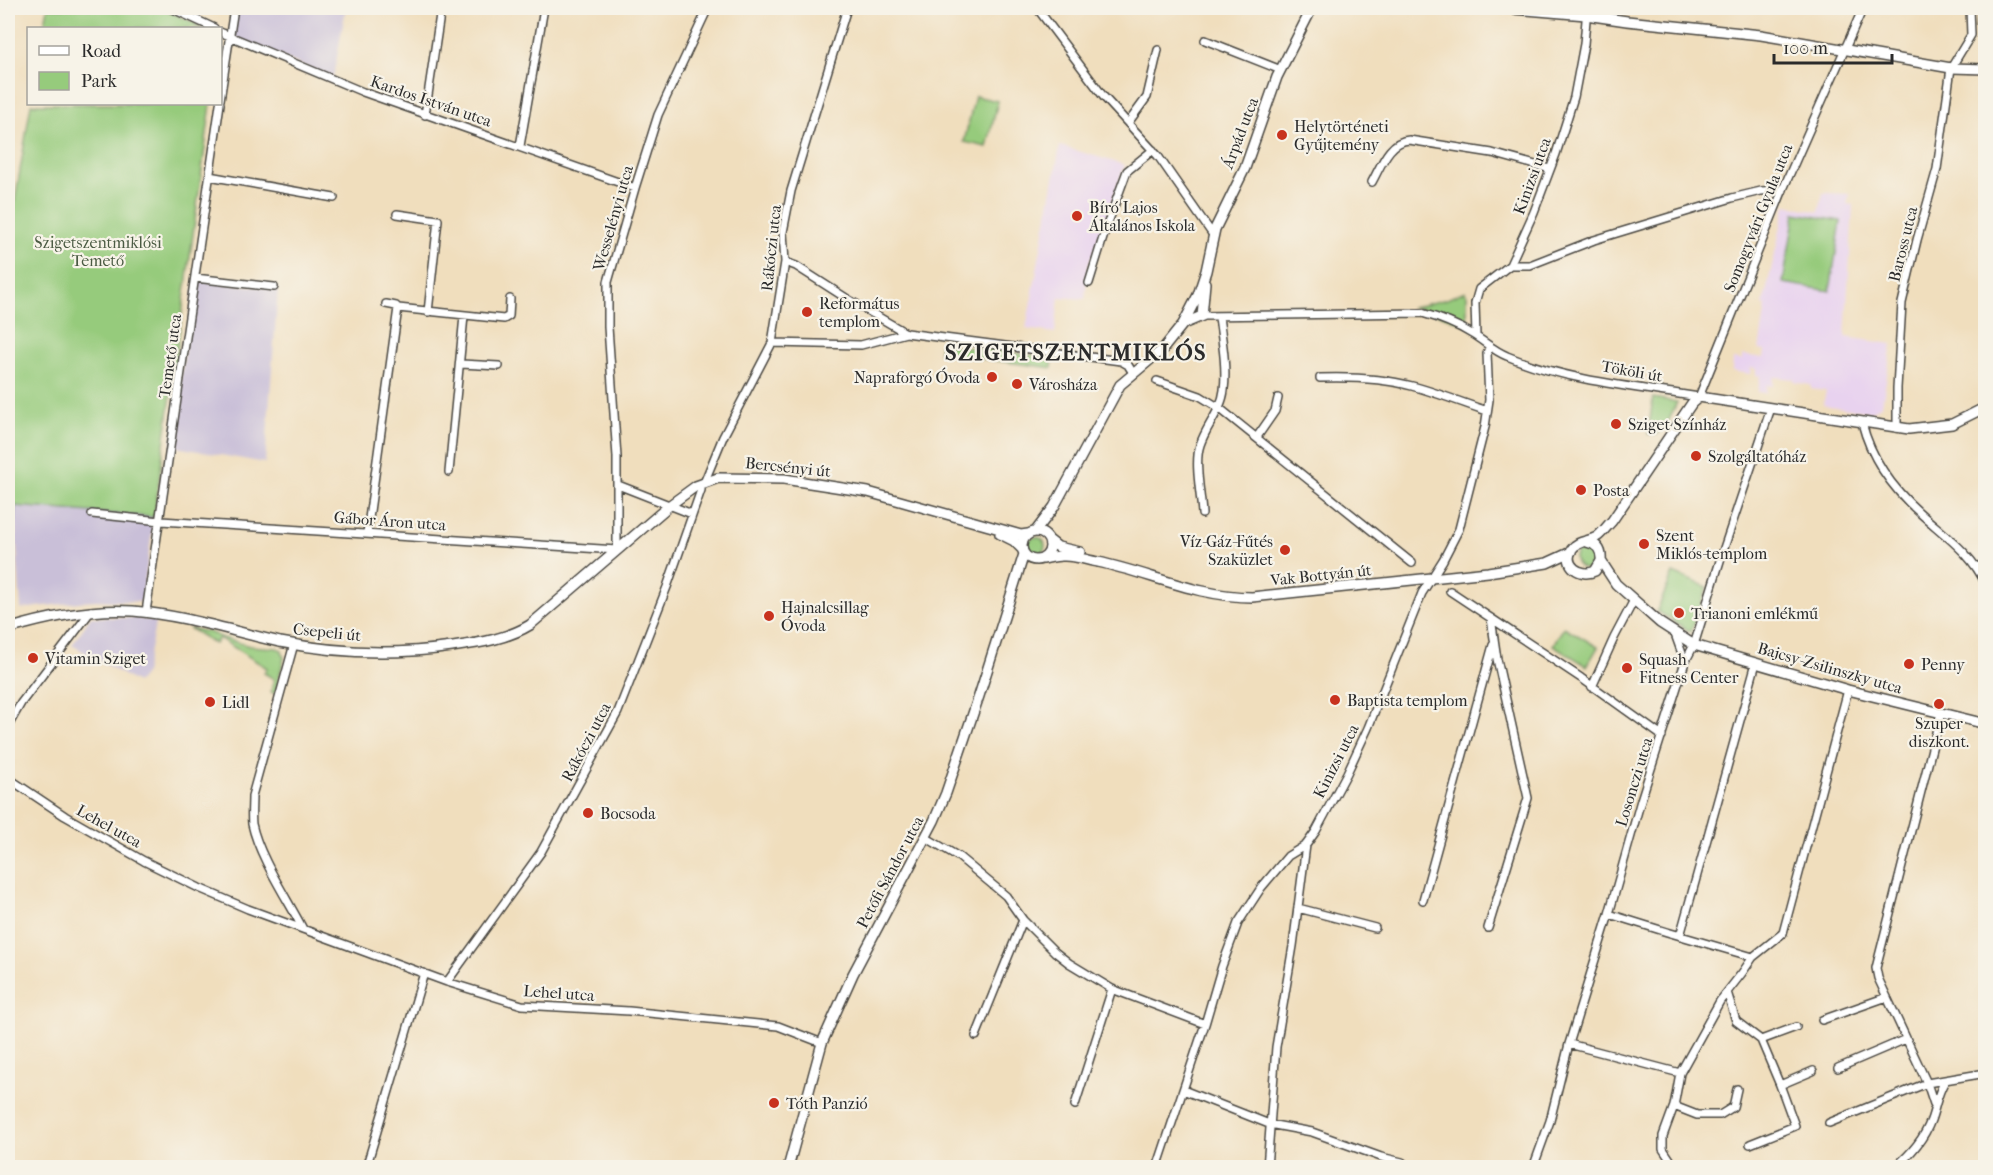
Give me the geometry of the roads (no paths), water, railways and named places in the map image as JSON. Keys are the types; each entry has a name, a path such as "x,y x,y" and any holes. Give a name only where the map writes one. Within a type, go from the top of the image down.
{"street":[{"path":"171,8 212,27"},
{"name":"Temető utca","path":"222,89 234,8"},
{"path":"425,115 441,8"},
{"path":"520,146 544,8"},
{"name":"Wesselényi utca","path":"617,550 618,485 608,327 608,282 634,188 658,115 708,8"},
{"name":"Rákóczi utca","path":"447,982 542,852 618,712 667,587 702,486 723,437 772,343 785,262 783,232 791,191 847,8"},
{"path":"1037,8 1103,96 1153,150 1213,235"},
{"name":"Árpád utca","path":"1202,316 1206,272 1213,235 1245,168 1281,70 1312,8"},
{"path":"1501,8 1587,11 1761,35 1951,68 1986,69"},
{"name":"Somogyvári Gyula utca","path":"1699,398 1783,190 1863,8"},
{"path":"1951,68 1971,34 1970,8"},
{"name":"Kinizsi utca","path":"1476,336 1475,303 1479,289 1510,265 1534,213 1550,169 1574,97 1584,44 1587,11"},
{"name":"Kardos István utca","path":"222,33 363,92 634,188"},
{"path":"1205,40 1281,70"},
{"path":"1128,123 1147,97 1158,50"},
{"name":"Baross utca","path":"1897,428 1902,303 1937,169 1951,68"},
{"name":"Temető utca","path":"146,612 220,105"},
{"path":"1372,182 1393,147 1403,140 1492,153 1550,169"},
{"path":"1089,283 1106,228 1128,171 1153,150"},
{"path":"209,176 334,198"},
{"path":"1510,265 1530,265 1594,240 1732,198 1761,191 1783,190"},
{"path":"397,214 438,220 428,312"},
{"path":"785,262 796,266 906,333"},
{"name":"Árpád utca","path":"1133,373 1163,349 1183,324 1198,296 1206,272"},
{"path":"195,278 274,287"},
{"path":"386,304 428,312 507,318 510,299"},
{"path":"367,533 398,308"},
{"name":"Tököli út","path":"1202,316 1422,313 1440,317 1476,336 1504,355 1539,368 1602,382 1897,428 1923,428 1952,424 1986,407"},
{"path":"449,472 464,316"},
{"path":"1183,324 1202,316"},
{"path":"1202,514 1198,455 1200,445 1222,400 1224,381 1219,317"},
{"path":"772,343 861,345 906,333 1121,361 1128,365 1133,373 1116,391 1054,507 1046,527 1049,553 1040,560 1027,557 1023,551 1023,541 1054,507"},
{"name":"Kinizsi utca","path":"1157,1167 1238,923 1261,888 1288,856 1306,845 1316,831 1360,746 1390,678 1422,593 1459,529 1474,477 1487,411 1487,353 1490,346"},
{"path":"461,364 499,366"},
{"path":"1320,378 1353,377 1383,380 1413,386 1487,411"},
{"path":"1157,381 1200,396 1218,407 1412,563"},
{"path":"1257,437 1275,411 1278,398"},
{"path":"1612,521 1599,550 1601,561 1595,571 1580,573 1572,566 1570,552 1577,544 1598,536 1612,521 1692,404 1699,398"},
{"name":"Losonczi utca","path":"1533,1167 1550,1121 1569,1044 1685,662 1694,645 1771,408"},
{"path":"1862,423 1874,454 1900,494 1962,549 1977,567 1986,585"},
{"name":"Bercsényi út","path":"617,550 670,505 718,478 737,477 812,483 878,495 1021,535 1032,533"},
{"path":"618,485 692,514"},
{"name":"Gábor Áron utca","path":"92,514 161,521 617,550"},
{"name":"Bercsényi út","path":"975,523 1011,540 1023,551"},
{"path":"1032,533 1048,538"},
{"name":"Vak Bottyán út","path":"1048,538 1058,547 1083,553 1116,566 1201,592 1240,597 1259,597 1533,565 1553,561 1570,552"},
{"path":"1587,542 1592,543 1599,550"},
{"name":"Csepeli út","path":"8,629 39,620 91,611 121,610 196,621 294,644 354,651 419,652 510,635 538,618 617,550"},
{"name":"Petőfi Sándor utca","path":"788,1167 822,1042 853,974 946,793 1014,587 1023,551"},
{"name":"Vak Bottyán út","path":"1040,560 1066,556 1116,566"},
{"name":"Petőfi Sándor utca","path":"1014,587 1040,560"},
{"name":"Bajcsy-Zsilinszky utca","path":"1601,561 1616,584"},
{"path":"1977,567 1986,562"},
{"name":"Vak Bottyán út","path":"1533,565 1572,566"},
{"name":"Bajcsy-Zsilinszky utca","path":"1595,571 1616,584 1675,634 1694,645 1848,690 1986,724"},
{"path":"1450,591 1662,736"},
{"path":"1592,687 1634,600"},
{"path":"8,726 21,703 91,611"},
{"path":"1488,928 1528,798 1491,618"},
{"path":"1675,634 1685,662"},
{"path":"1423,900 1494,641"},
{"path":"294,644 252,796 251,811 259,848 303,928"},
{"path":"1680,936 1756,663"},
{"path":"1682,1167 1671,1161 1663,1149 1663,1137 1674,1106 1680,1073 1703,1029 1727,992 1753,957 1783,933 1848,690"},
{"path":"1934,1104 1927,1083 1876,973 1941,713"},
{"name":"Lehel utca","path":"8,778 64,816 144,861 248,909 447,982 522,1005 629,1011 778,1026 822,1042"},
{"path":"925,837 960,857 1006,896 1023,920 1055,952 1112,989 1205,1024"},
{"path":"1267,1167 1276,1047 1306,845"},
{"path":"1298,908 1376,928"},
{"path":"1609,914 1753,957"},
{"path":"976,1036 1023,920"},
{"path":"366,1167 424,973"},
{"path":"1075,1105 1112,989"},
{"path":"1727,992 1736,1021 1761,1040 1795,1126 1750,1144"},
{"path":"1822,1020 1887,997"},
{"path":"1761,1040 1796,1027"},
{"path":"1838,1068 1906,1039"},
{"path":"1569,1044 1680,1073"},
{"path":"1780,1085 1813,1071"},
{"path":"1829,1122 1927,1083 1986,1073"},
{"path":"1894,1167 1922,1139 1931,1120 1938,1093 1945,1081"},
{"path":"1674,1106 1697,1114 1720,1115 1732,1107 1737,1089"},
{"path":"1182,1090 1269,1124 1312,1132 1381,1157 1402,1162 1409,1167"},
{"path":"1381,1157 1395,1167"}],"place":[{"name":"Helytörténeti Gyűjtemény","path":"1282,135"},
{"name":"Bíró Lajos Általános Iskola","path":"1077,216"},
{"name":"Református templom","path":"807,312"},
{"name":"Napraforgó Óvoda","path":"992,377"},
{"name":"Városháza","path":"1017,384"},
{"name":"Sziget Színház","path":"1616,424"},
{"name":"Szolgáltatóház","path":"1696,456"},
{"name":"Posta","path":"1581,490"},
{"name":"Szent Miklós-templom","path":"1644,544"},
{"name":"Víz-Gáz-Fűtés Szaküzlet","path":"1285,550"},
{"name":"Trianoni emlékmű","path":"1679,613"},
{"name":"Hajnalcsillag Óvoda","path":"769,616"},
{"name":"Vitamin Sziget","path":"33,658"},
{"name":"Penny","path":"1909,664"},
{"name":"Squash Fitness Center","path":"1627,668"},
{"name":"Baptista templom","path":"1335,700"},
{"name":"Lidl","path":"210,702"},
{"name":"Szuper diszkont.","path":"1939,704"},
{"name":"Bocsoda","path":"588,813"},
{"name":"Tóth Panzió","path":"774,1103"}],"district":[{"name":"SZIGETSZENTMIKLÓS","path":"1076,353"}],"park label":[{"name":"Szigetszentmiklósi Temető","path":"98,251"}]}
